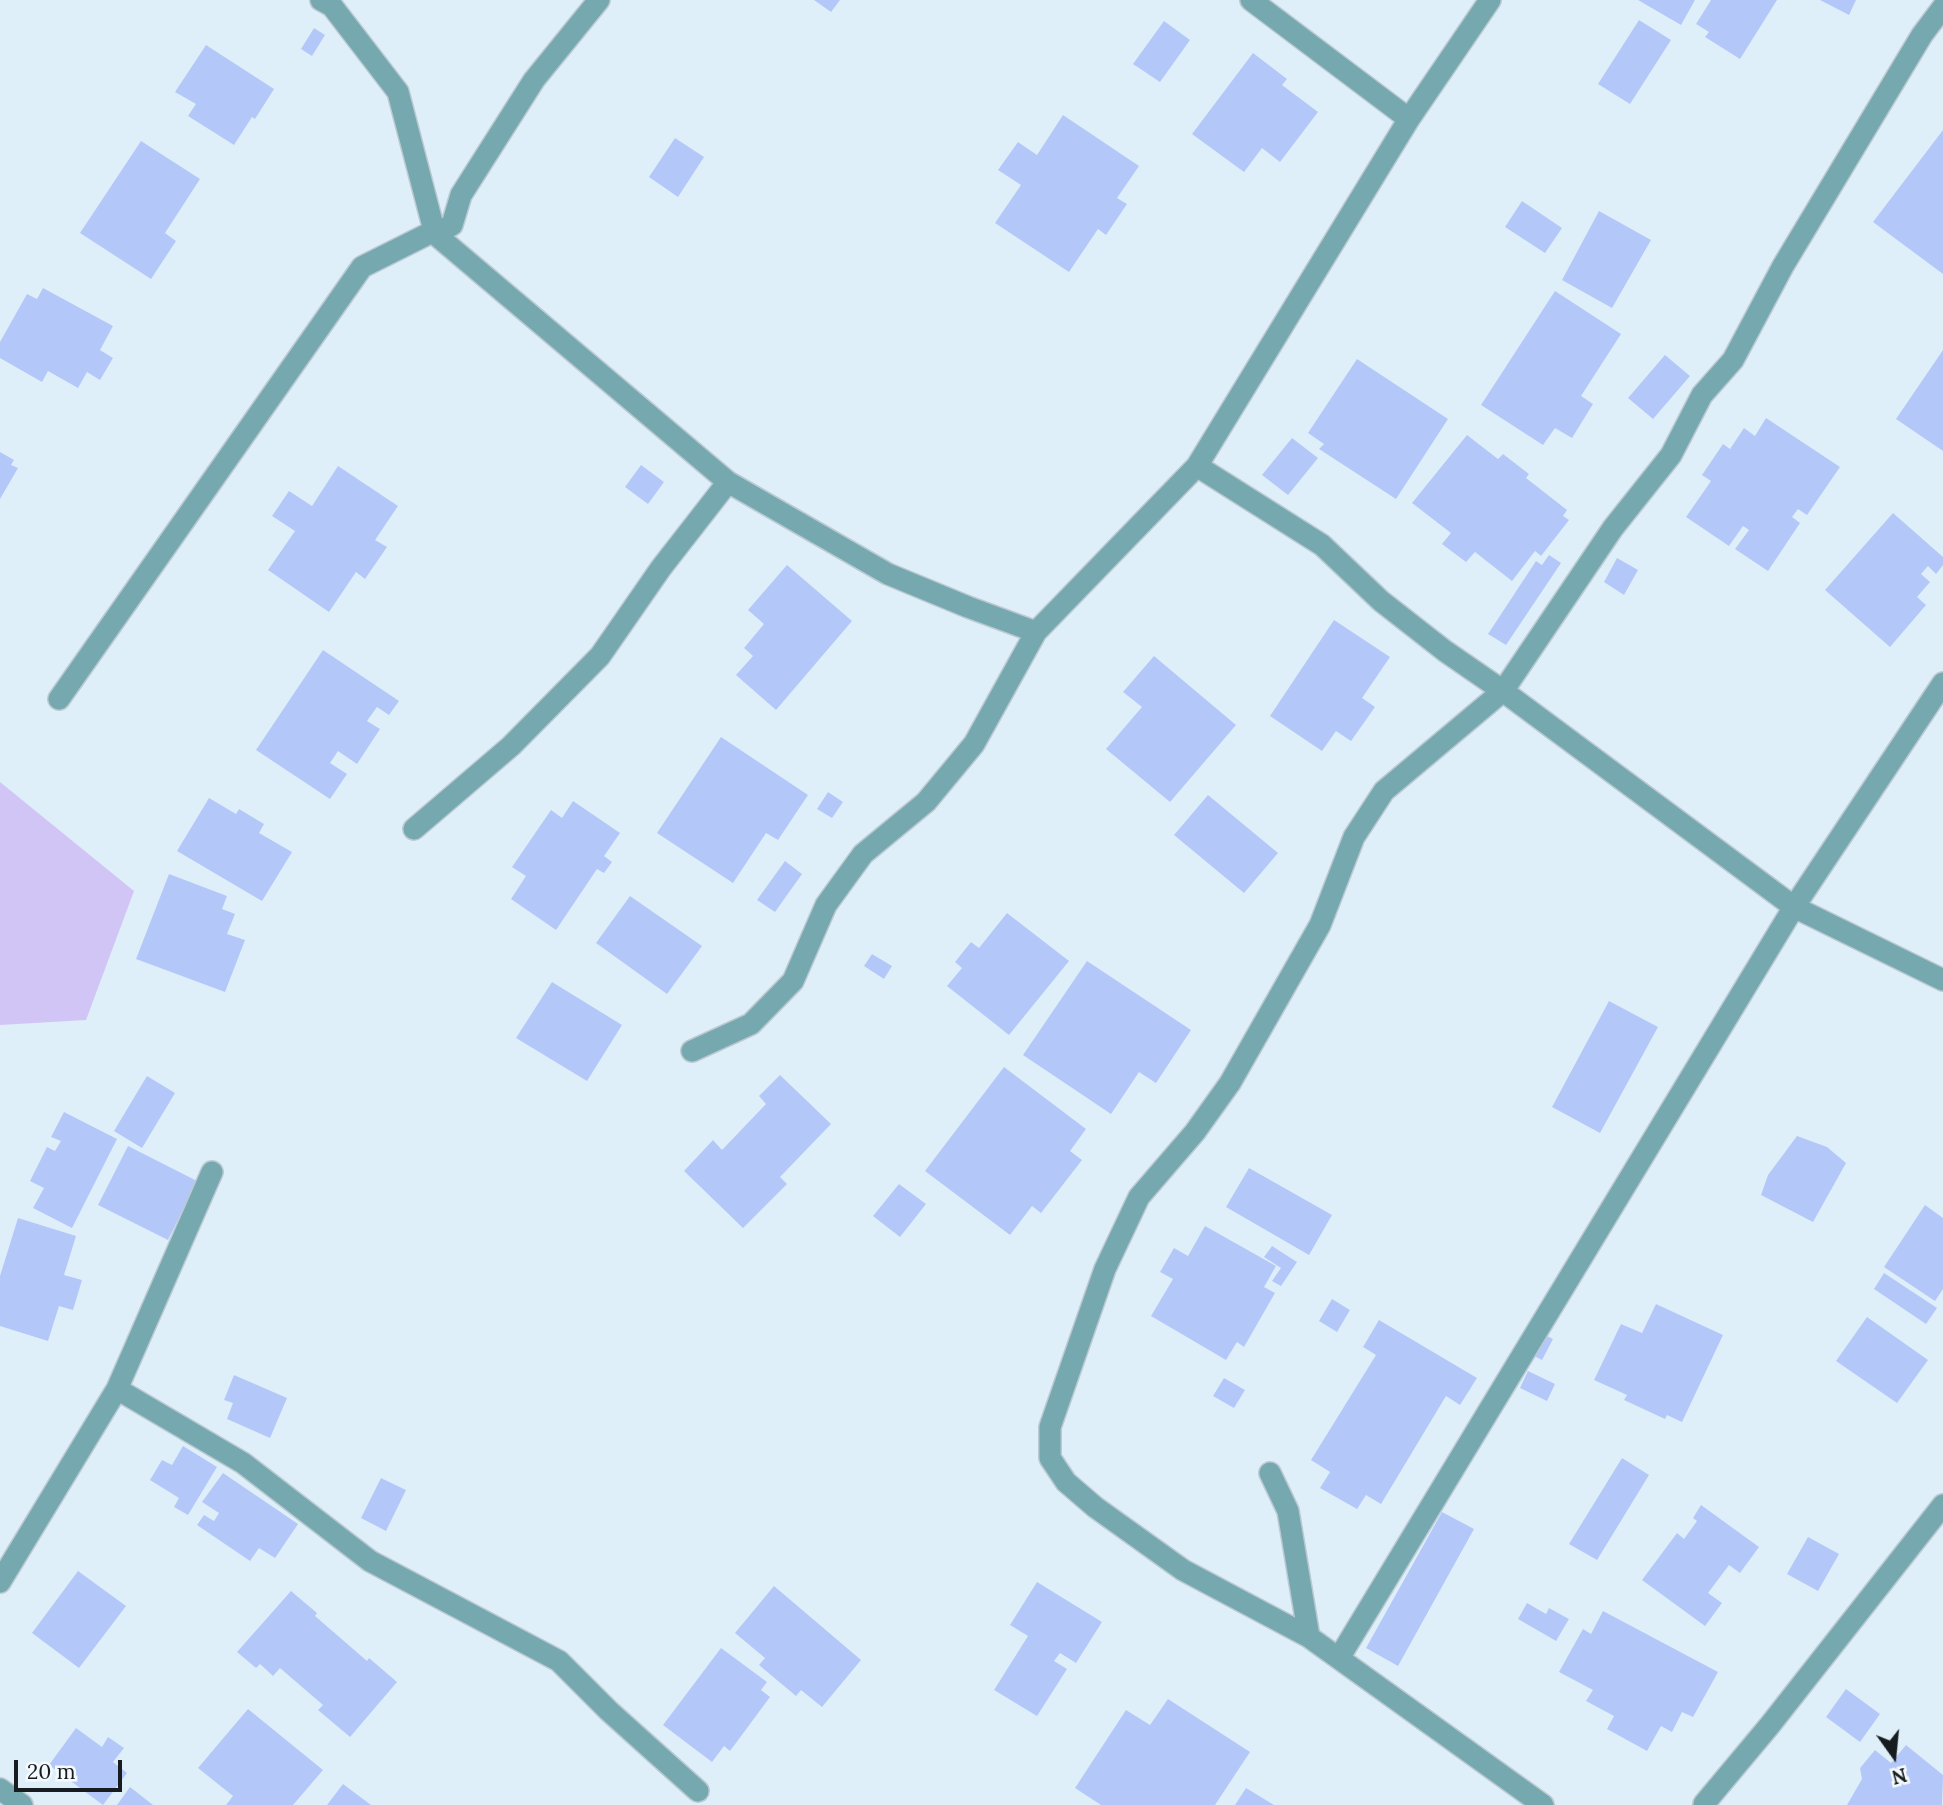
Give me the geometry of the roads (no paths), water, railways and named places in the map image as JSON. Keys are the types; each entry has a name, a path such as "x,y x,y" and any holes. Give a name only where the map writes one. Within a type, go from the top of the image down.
{"street":[{"path":"321,0 332,6 398,92 435,232 729,482 888,574 1036,632"},
{"path":"59,699 362,267 452,225 461,195 534,80 599,0"},
{"path":"1251,0 1409,119"},
{"path":"692,1051 751,1024 793,981 826,905 863,854 926,802 974,744 1036,632 1197,466 1409,119 1490,0"},
{"path":"1543,1805 1309,1637 1183,1570 1095,1507 1066,1482 1050,1458 1050,1427 1105,1269 1139,1197 1195,1132 1230,1083 1320,925 1354,837 1384,791 1503,691 1613,528 1671,455 1702,395 1733,360 1783,266 1922,35 1943,7"},
{"path":"1197,466 1322,545 1381,601 1445,651 1794,906 1943,979"},
{"path":"414,829 510,746 600,656 661,568 729,482"},
{"path":"1339,1658 1794,906 1943,683"},
{"path":"0,1582 117,1389 212,1172"},
{"path":"117,1389 243,1463 370,1562 559,1661 608,1711 698,1791"},
{"path":"1270,1473 1288,1511 1309,1637"},
{"path":"1700,1805 1770,1725 1943,1505"},
{"path":"0,1789 22,1805"}]}
